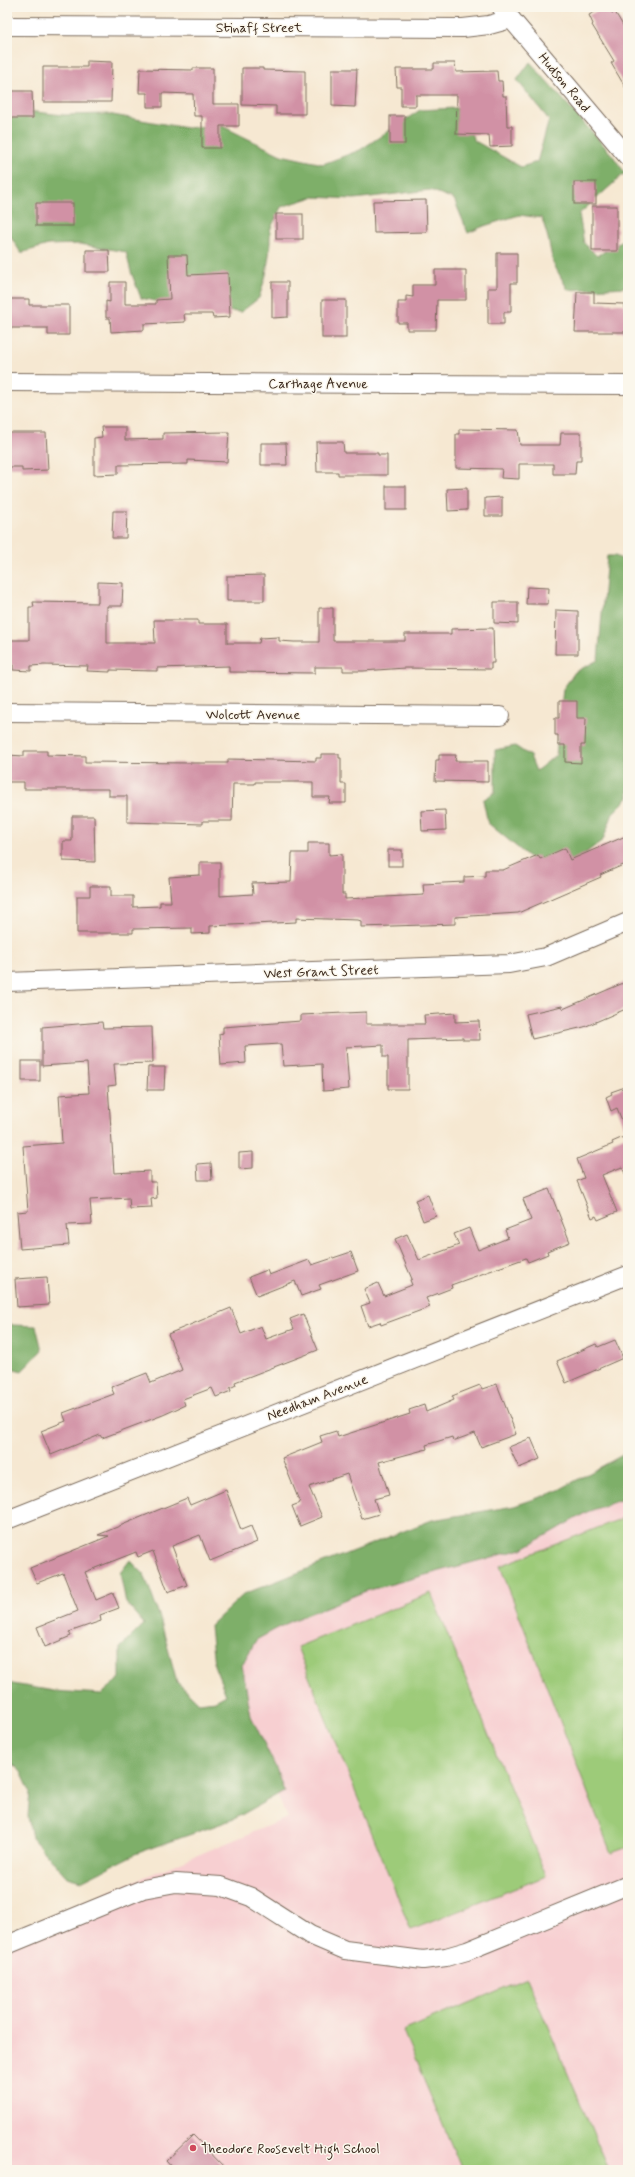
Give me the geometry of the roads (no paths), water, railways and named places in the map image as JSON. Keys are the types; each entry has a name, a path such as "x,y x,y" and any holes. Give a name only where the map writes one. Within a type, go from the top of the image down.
{"street":[{"name":"Stinaff Street","path":"7,26 463,28 489,25 506,13"},
{"name":"Hudson Road","path":"506,13 628,157"},
{"name":"Carthage Avenue","path":"7,382 628,385"},
{"name":"Wolcott Avenue","path":"7,712 500,716"},
{"name":"West Grant Street","path":"7,982 509,964 546,957 628,922"},
{"name":"Needham Avenue","path":"7,1520 628,1275"},
{"path":"7,1945 143,1889 176,1883 221,1886 251,1897 310,1936 345,1950 410,1959 446,1957 467,1951 628,1885"}],"place":[{"name":"Theodore Roosevelt High School","path":"193,2148"}]}
